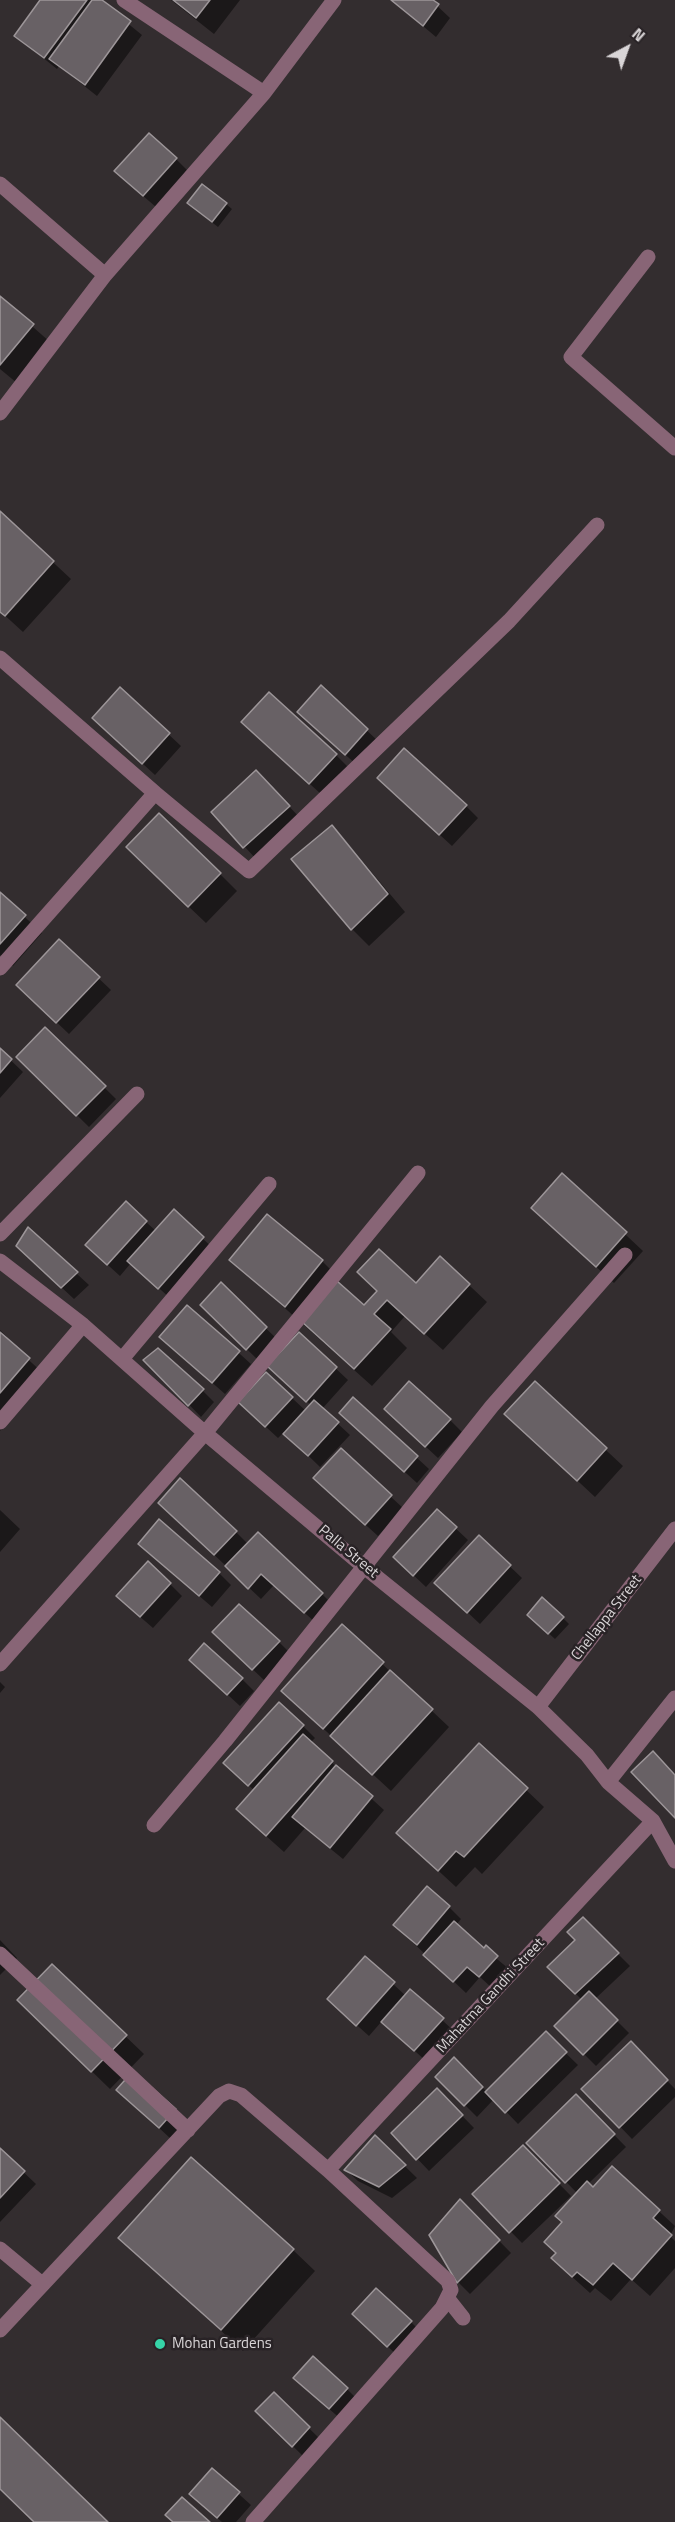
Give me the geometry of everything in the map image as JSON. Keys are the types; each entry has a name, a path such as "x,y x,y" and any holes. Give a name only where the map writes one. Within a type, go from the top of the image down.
{"street":[{"path":"124,0 264,93"},
{"path":"0,414 105,275 264,93 334,0"},
{"path":"0,184 105,275"},
{"path":"648,257 572,357 675,448"},
{"path":"0,658 155,793 249,871 509,621 597,525"},
{"path":"0,968 155,793"},
{"path":"0,1234 137,1094"},
{"path":"0,1664 205,1432 418,1173"},
{"path":"122,1359 269,1184"},
{"path":"154,1825 225,1741 492,1406 626,1255"},
{"name":"Palla Street","path":"0,1261 83,1325 363,1566 538,1707 587,1755 608,1782 653,1821 675,1861"},
{"path":"0,1422 83,1325"},
{"name":"Chellappa Street","path":"538,1707 675,1529"},
{"path":"608,1782 675,1698"},
{"name":"Mahatma Gandhi Street","path":"328,2170 653,1821"},
{"path":"0,1954 188,2130"},
{"path":"0,2330 219,2096 229,2091 241,2095 328,2170 448,2281 451,2290 442,2308 253,2522"},
{"path":"0,2248 42,2284"},
{"path":"448,2299 462,2318"}],"building":[{"path":"40,0 87,0 44,58 14,36"},
{"path":"92,0 102,0 131,21 85,85 49,59"},
{"path":"173,0 210,0 196,18"},
{"path":"391,0 433,0 439,4 423,26"},
{"path":"149,133 177,158 143,196 114,171"},
{"path":"202,184 227,203 212,222 187,203"},
{"path":"0,296 34,324 0,365"},
{"path":"0,511 54,561 5,616 0,612"},
{"path":"321,685 368,729 345,755 297,712"},
{"path":"120,687 170,733 142,764 92,718"},
{"path":"269,692 337,754 309,784 241,722"},
{"path":"404,748 467,805 439,835 377,778"},
{"path":"256,770 290,806 243,848 211,812"},
{"path":"159,813 221,873 188,907 126,847"},
{"path":"332,825 388,894 351,930 291,859"},
{"path":"0,892 26,915 0,944"},
{"path":"59,939 100,977 56,1023 16,985"},
{"path":"45,1027 106,1086 76,1116 16,1057"},
{"path":"0,1048 12,1059 0,1073"},
{"path":"562,1173 627,1232 596,1267 531,1208"},
{"path":"126,1201 147,1221 107,1265 85,1245"},
{"path":"174,1209 204,1237 158,1289 127,1261"},
{"path":"267,1214 323,1260 285,1307 229,1260"},
{"path":"28,1227 78,1272 61,1288 16,1246"},
{"path":"379,1249 416,1283 440,1256 470,1284 424,1334 387,1300 374,1314 391,1329 354,1369 301,1321 337,1281 364,1305 377,1291 357,1272"},
{"path":"221,1282 267,1327 246,1350 200,1305"},
{"path":"187,1305 240,1351 212,1383 159,1337"},
{"path":"0,1332 30,1358 0,1393"},
{"path":"299,1332 337,1367 306,1402 267,1366"},
{"path":"158,1348 204,1389 188,1406 143,1360"},
{"path":"266,1372 293,1397 265,1427 238,1402"},
{"path":"409,1381 451,1419 425,1447 384,1409"},
{"path":"535,1381 607,1448 577,1481 504,1414"},
{"path":"353,1397 418,1456 404,1472 339,1413"},
{"path":"314,1400 339,1422 308,1456 283,1434"},
{"path":"341,1448 392,1495 365,1525 313,1478"},
{"path":"180,1478 237,1531 214,1555 158,1503"},
{"path":"437,1509 457,1527 413,1576 393,1557"},
{"path":"159,1519 220,1572 199,1596 138,1544"},
{"path":"258,1532 323,1593 304,1613 261,1574 248,1589 225,1566"},
{"path":"479,1535 511,1565 467,1613 434,1583"},
{"path":"148,1561 171,1583 140,1617 116,1596"},
{"path":"542,1597 564,1617 548,1634 527,1615"},
{"path":"239,1604 280,1641 252,1670 212,1632"},
{"path":"342,1624 384,1662 323,1729 281,1691"},
{"path":"204,1643 243,1678 227,1695 189,1660"},
{"path":"390,1670 433,1709 372,1775 330,1736"},
{"path":"279,1702 304,1725 248,1786 223,1763"},
{"path":"303,1734 333,1761 266,1836 236,1809"},
{"path":"479,1743 528,1788 464,1857 456,1851 438,1871 396,1833"},
{"path":"653,1751 675,1775 675,1818 631,1772"},
{"path":"336,1765 373,1796 330,1848 292,1817"},
{"path":"427,1886 450,1906 417,1945 393,1925"},
{"path":"583,1917 619,1953 575,1994 547,1967 575,1940 567,1932"},
{"path":"454,1921 484,1948 486,1945 498,1956 479,1977 467,1967 453,1982 423,1955"},
{"path":"365,1956 395,1982 356,2026 327,1999"},
{"path":"52,1964 127,2035 91,2072 17,2000"},
{"path":"410,1989 444,2018 414,2051 381,2022"},
{"path":"589,1991 618,2020 583,2055 554,2026"},
{"path":"546,2031 567,2052 505,2113 485,2092"},
{"path":"631,2041 668,2080 619,2128 581,2089"},
{"path":"454,2057 483,2087 464,2106 435,2077"},
{"path":"133,2071 176,2109 159,2128 116,2090"},
{"path":"437,2088 463,2115 416,2160 391,2133"},
{"path":"576,2094 615,2134 565,2183 526,2143"},
{"path":"375,2135 406,2165 379,2187 344,2170"},
{"path":"523,2145 560,2183 509,2233 472,2194"},
{"path":"0,2148 25,2171 0,2198"},
{"path":"191,2157 294,2249 221,2330 118,2238"},
{"path":"612,2166 660,2210 653,2218 672,2235 632,2280 613,2263 593,2285 577,2272 572,2277 551,2258 556,2253 544,2242 562,2222 555,2216 587,2181 593,2187"},
{"path":"460,2199 500,2240 457,2283 429,2235"},
{"path":"376,2288 412,2321 387,2347 352,2314"},
{"path":"313,2356 348,2388 329,2409 293,2378"},
{"path":"274,2392 310,2427 292,2447 255,2411"},
{"path":"0,2417 108,2522 34,2522 0,2489"},
{"path":"212,2468 240,2492 217,2518 189,2494"},
{"path":"182,2497 210,2522 173,2522 165,2515"}],"place":[{"name":"Mohan Gardens","path":"160,2344"}]}
